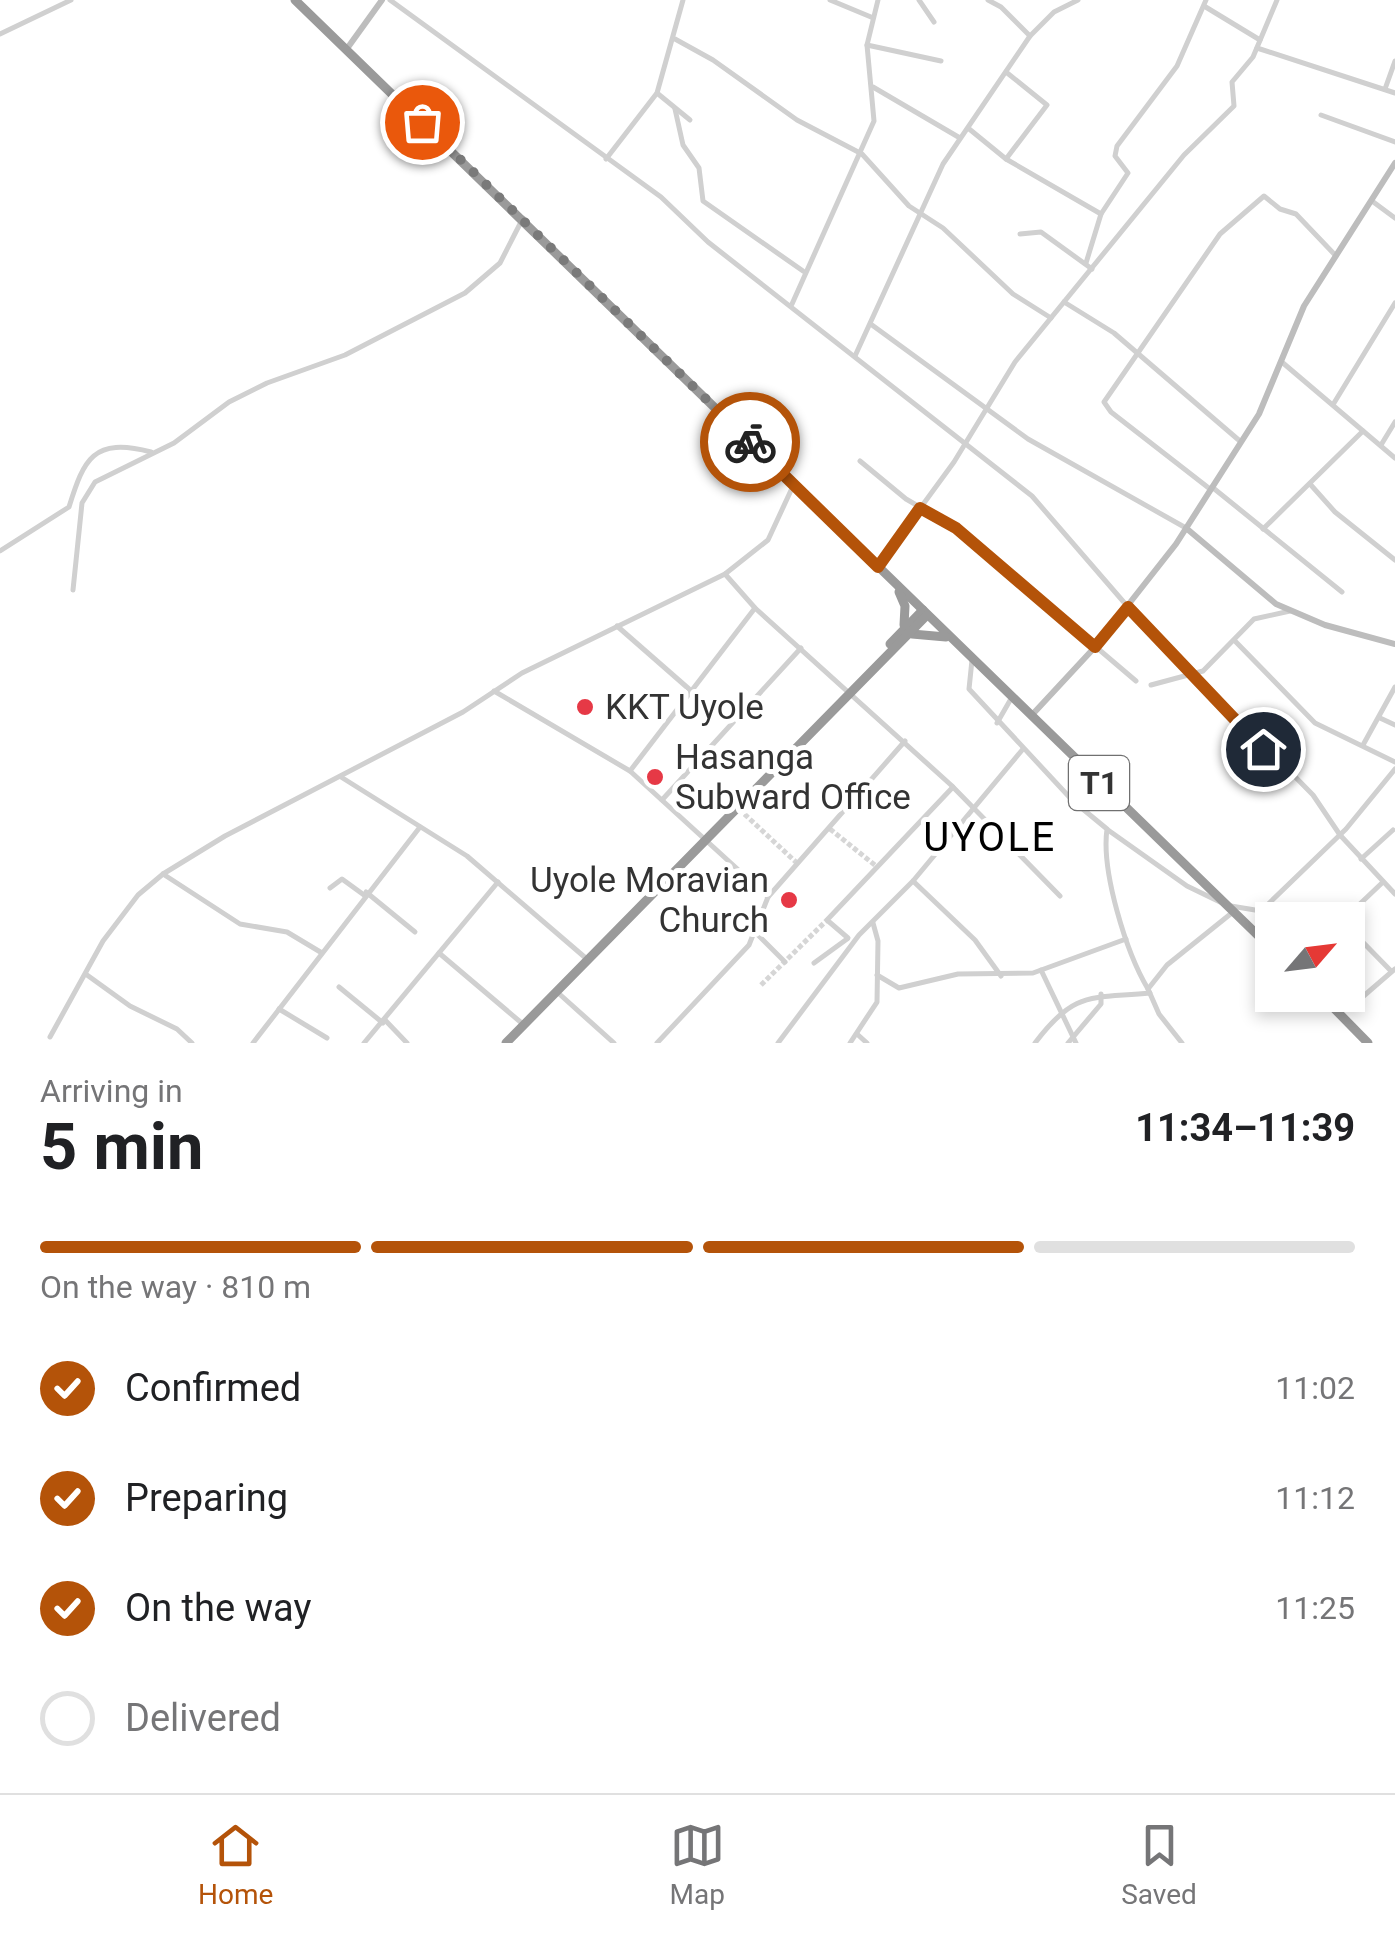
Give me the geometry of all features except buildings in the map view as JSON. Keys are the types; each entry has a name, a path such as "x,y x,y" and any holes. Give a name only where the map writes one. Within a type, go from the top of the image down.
{"highway":[{"name":"T1","path":"295,0 1255,933"},
{"path":"895,584 905,606 905,634"},
{"path":"506,1043 925,612"},
{"path":"905,634 936,635 953,641"},
{"path":"1337,1012 1368,1043"}],"street":[{"path":"0,34 71,0"},
{"path":"346,50 382,0"},
{"path":"390,0 662,198 708,242 792,304 1032,496 1128,607 1313,795 1340,835 1395,894"},
{"path":"606,160 658,93 683,0"},
{"path":"830,0 871,17"},
{"path":"792,304 862,154 876,111 867,44 878,0"},
{"path":"919,0 934,22"},
{"path":"988,0 1001,6 1030,36"},
{"path":"855,356 872,325 918,213 960,138 1030,36 1054,12 1078,0"},
{"path":"878,567 965,445 1014,362 1184,155 1234,106 1232,82 1257,48 1277,0"},
{"path":"1085,264 1101,214 1128,173 1116,156 1117,146 1176,66 1205,3 1260,40"},
{"path":"675,39 713,60 796,120 862,154 918,213 943,228 1013,294 1050,318"},
{"path":"867,44 941,61"},
{"path":"1257,48 1395,93"},
{"path":"1385,88 1395,61"},
{"path":"1006,72 1047,105 1006,159"},
{"path":"873,87 960,138"},
{"path":"658,93 690,120"},
{"path":"675,109 683,145 700,171 698,189 706,204 804,272"},
{"path":"1320,115 1395,142"},
{"path":"968,128 1006,159 1101,214"},
{"path":"1031,716 1128,607 1186,528 1241,442 1283,363 1304,306 1395,163"},
{"path":"1337,258 1296,214 1280,209 1264,196 1220,234 1105,406 1342,592"},
{"path":"1372,201 1395,218"},
{"path":"74,590 86,489 154,453 229,402 267,383 345,355 464,293 500,263 522,218"},
{"path":"1020,234 1041,232 1092,269"},
{"path":"1064,302 1138,352 1241,442"},
{"path":"1334,403 1395,303"},
{"path":"872,325 986,410 1077,470 1186,528 1290,612 1394,642"},
{"path":"1283,363 1395,458"},
{"path":"1381,445 1395,422"},
{"path":"1263,529 1364,430"},
{"path":"0,551 69,508 81,468 101,451 128,446 154,453"},
{"path":"860,460 920,508 956,528 1136,681"},
{"path":"50,1037 87,975 102,941 138,895 164,874 225,836 617,626 725,574 768,540 794,483"},
{"path":"1310,484 1335,512 1395,560"},
{"path":"725,574 755,608 953,787 1060,896"},
{"path":"630,771 688,689 755,608"},
{"path":"1151,685 1209,668 1259,616 1290,612"},
{"path":"617,626 688,689"},
{"path":"972,660 969,688 996,723 1106,829 1197,893 1228,907 1258,912 1340,835 1395,766 1364,745 1315,723 1234,640"},
{"path":"662,800 801,648"},
{"path":"1364,745 1395,687"},
{"path":"494,692 630,771 768,896"},
{"path":"996,723 1012,698"},
{"path":"1379,717 1395,725"},
{"path":"657,1043 756,933 768,896 905,741"},
{"path":"778,1043 859,935 913,881 1023,749"},
{"path":"340,776 420,826 498,882 588,960"},
{"path":"848,938 828,920 953,787"},
{"path":"254,1043 420,826"},
{"path":"1106,829 1108,871 1128,939 1149,991 1182,1043"},
{"path":"1361,859 1393,830"},
{"path":"164,874 240,924 281,930 322,953"},
{"path":"330,888 342,879 415,932"},
{"path":"913,881 975,940 1001,976"},
{"path":"364,1043 498,882"},
{"path":"1361,902 1383,882"},
{"path":"1149,991 1167,965 1228,907"},
{"path":"850,1043 877,1002 873,923"},
{"path":"756,933 785,962"},
{"path":"814,962 848,938 859,935"},
{"path":"877,974 899,988 958,974 1001,976 1041,970 1128,939"},
{"path":"1365,944 1393,971 1365,995"},
{"path":"439,952 524,1025"},
{"path":"1041,970 1073,1041"},
{"path":"87,975 130,1006 177,1029 192,1043"},
{"path":"338,987 407,1043"},
{"path":"556,991 614,1043"},
{"path":"1036,1043 1074,1002 1100,994 1149,991"},
{"path":"1073,1041 1102,1004 1100,994"},
{"path":"279,1009 327,1038"},
{"path":"856,1034 867,1043"}],"tunnel":[{"path":"739,809 799,865"},
{"path":"830,829 876,866"},
{"path":"761,985 827,920"}],"way so far":[{"path":"422,122 750,442"}],"place":[{"name":"KKT Uyole","path":"585,707"},
{"name":"Hasanga Subward Office","path":"655,777"},
{"name":"Uyole Moravian Church","path":"789,900"}],"district":[{"name":"UYOLE","path":"990,837"}],"route":[{"path":"750,442 878,567 920,508 956,528 1095,647 1128,607 1263,749"}]}
